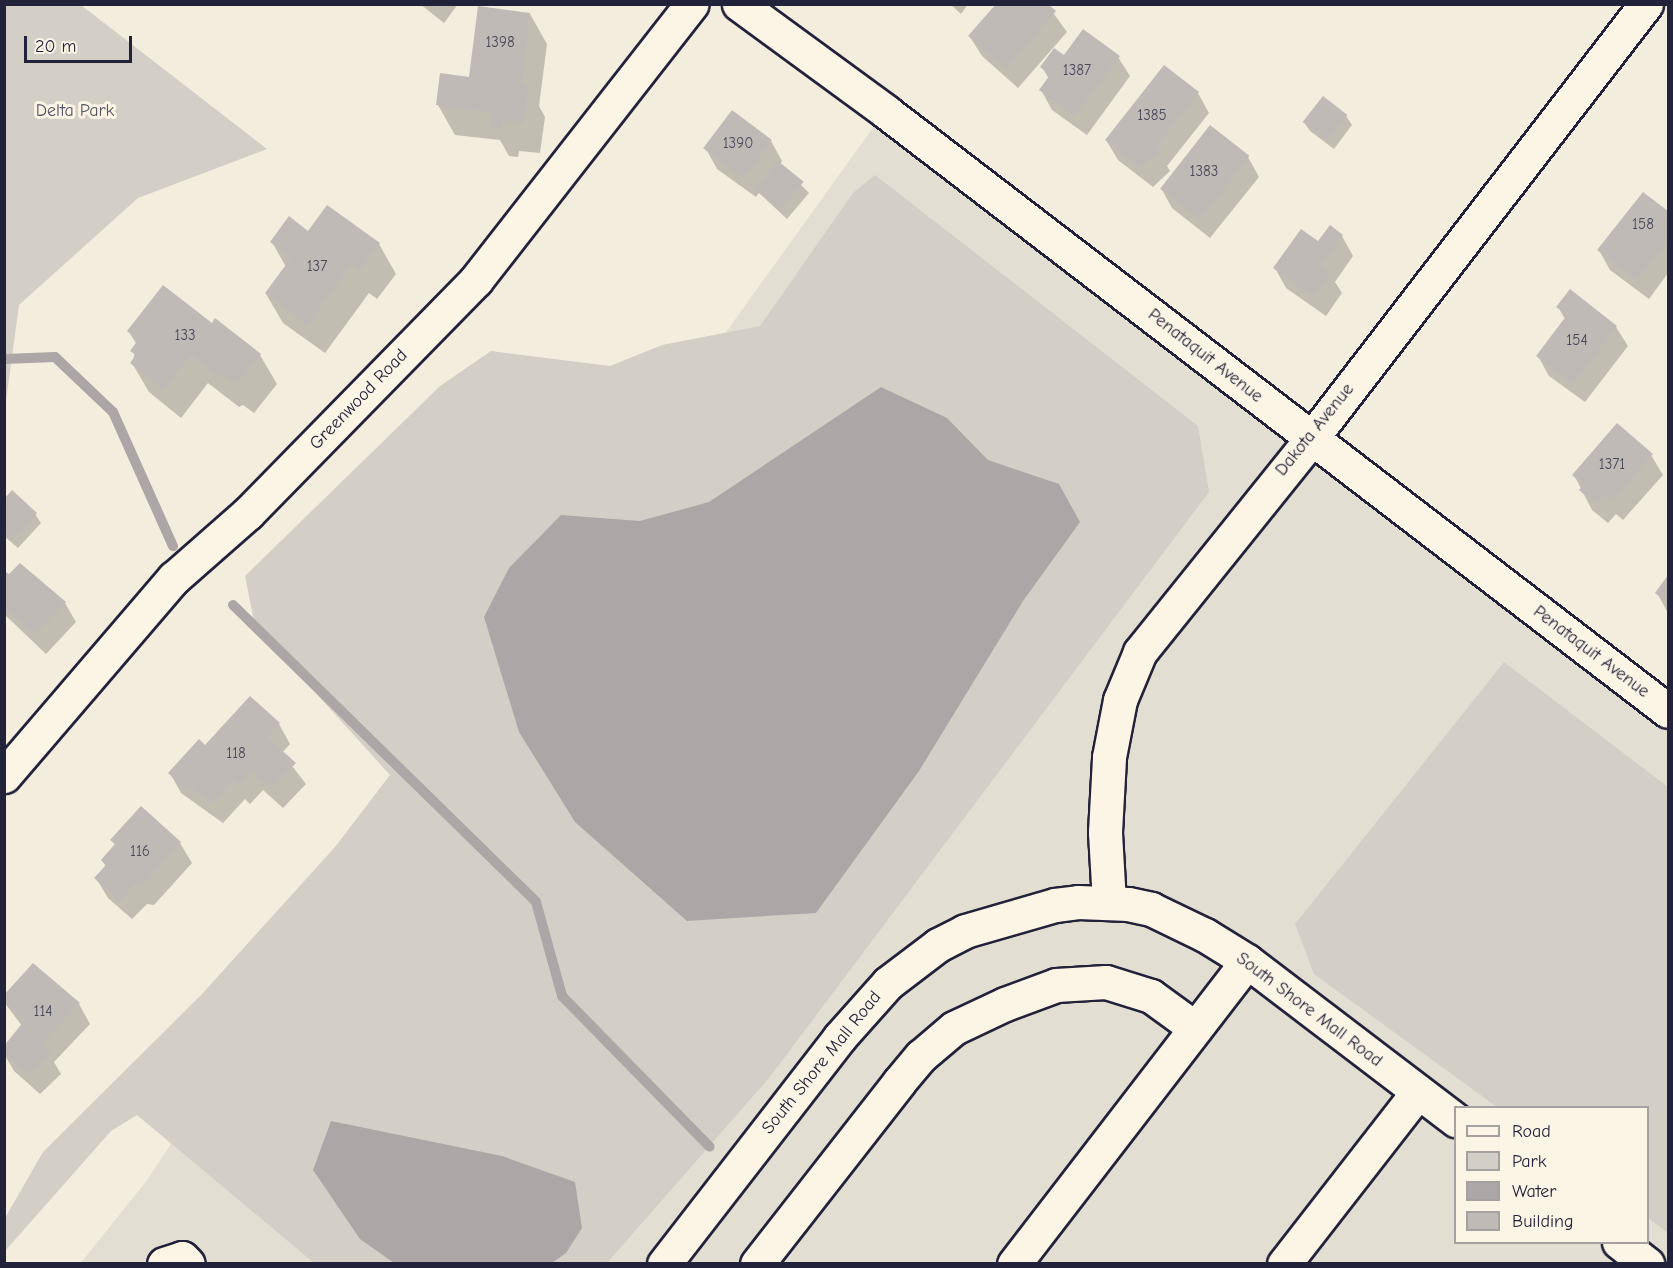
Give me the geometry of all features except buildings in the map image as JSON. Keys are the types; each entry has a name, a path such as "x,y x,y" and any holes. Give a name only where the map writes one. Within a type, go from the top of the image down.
{"street":[{"name":"Greenwood Road","path":"4,776 174,578 248,513 476,280 692,4"},
{"name":"Penataquit Avenue","path":"739,4 894,118 1668,711"},
{"name":"Dakota Avenue","path":"1109,902 1105,795 1114,724 1128,674 1151,636 1311,439 1646,4"},
{"name":"South Shore Mall Road","path":"664,1263 839,1038 888,983 938,945 987,923 1054,905 1109,902 1151,909 1206,935 1246,961 1454,1119"},
{"path":"1014,1263 1246,961"},
{"path":"757,1263 899,1082 921,1056 954,1028 1005,1004 1056,985 1106,982 1151,996 1195,1028"},
{"path":"1284,1263 1418,1092"},
{"path":"1622,1244 1647,1263"},
{"path":"164,1263 182,1258 188,1263"}],"shaded area":[{"path":"885,111 1668,711 1668,1263 80,1264 148,1179 435,737"}],"green space":[{"name":"Delta Park","path":"4,5 81,5 267,149 138,198 19,305 5,409"},
{"path":"875,175 1198,426 1209,492 769,1078 607,1263 314,1263 137,1115 111,1131 5,1251 5,1218 43,1152 202,994 335,847 390,775 255,626 245,576 440,386 491,351 610,366 662,345 760,326 853,193"},
{"path":"1504,662 1668,787 1668,1233 1649,1219 1649,1106 1496,1106 1314,974 1295,924"}],"water":[{"path":"881,387 947,418 988,460 1059,484 1080,522 1023,601 919,771 816,913 687,921 575,822 519,732 484,617 509,568 561,515 640,521 709,502"},
{"path":"331,1121 502,1156 575,1182 582,1228 566,1253 552,1263 394,1263 360,1239 313,1170"}],"waterway":[{"path":"4,359 55,357 113,412 173,546"},
{"path":"233,605 536,902 562,996 710,1147"}]}
